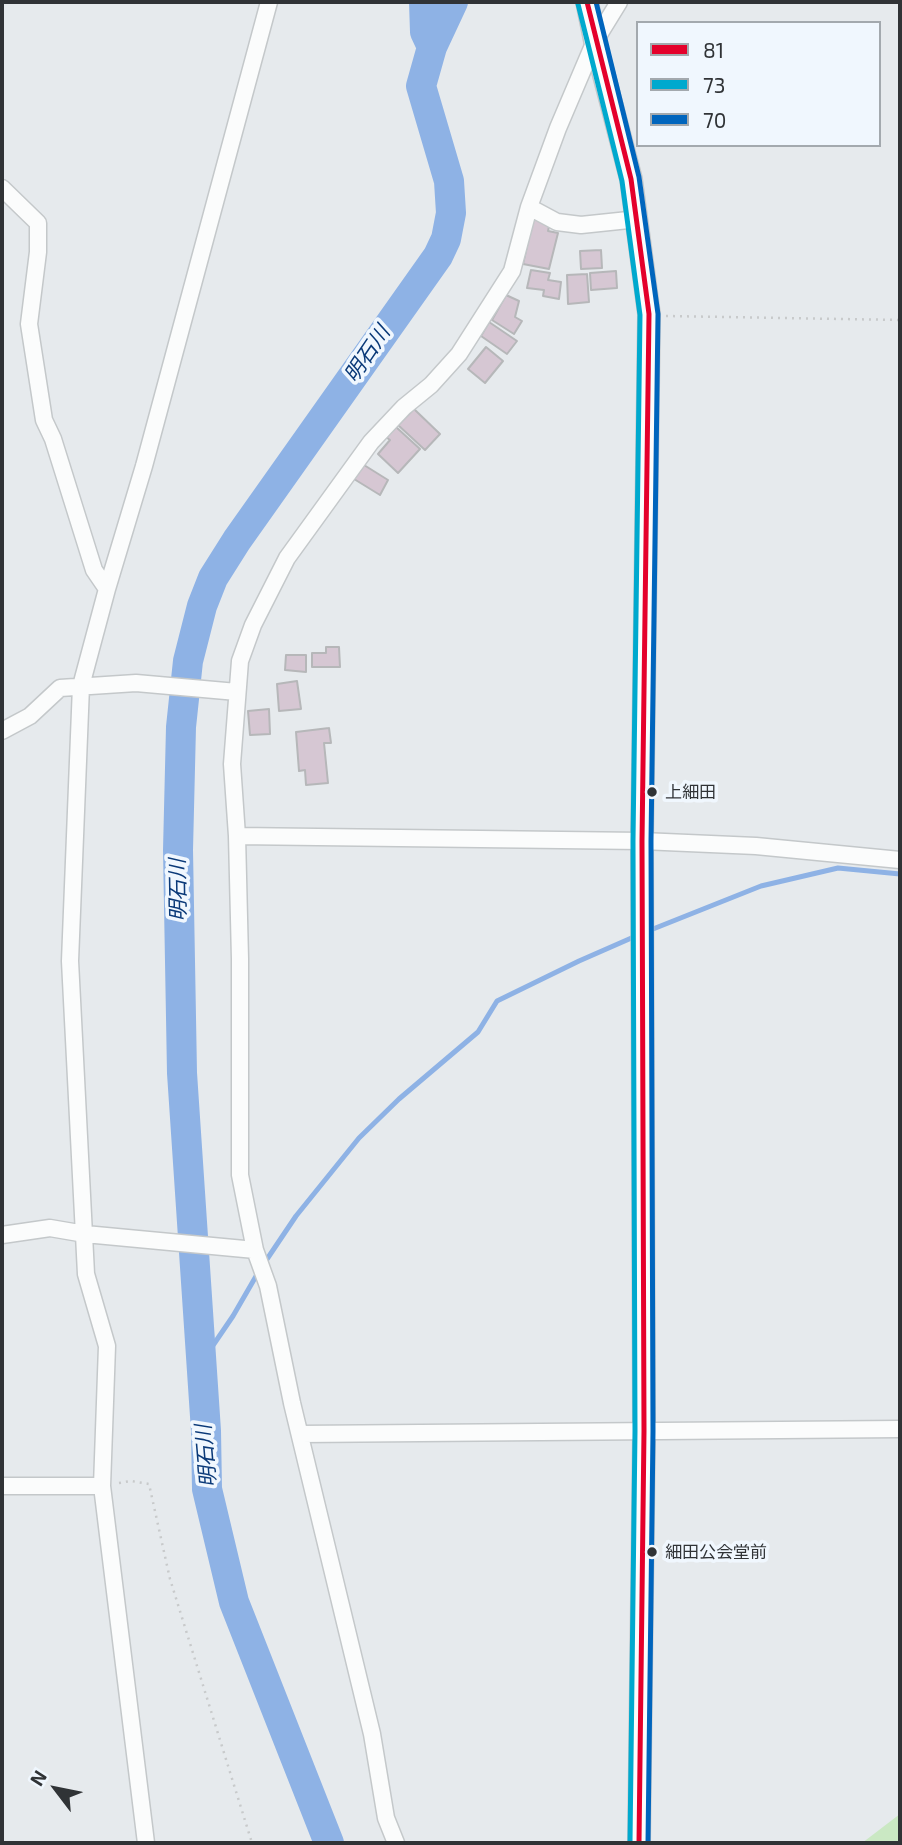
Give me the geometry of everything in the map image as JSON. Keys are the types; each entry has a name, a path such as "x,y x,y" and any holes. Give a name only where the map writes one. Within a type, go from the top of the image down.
{"main road":[{"path":"587,2 631,179 649,314 642,841 644,1431 639,1843"}],"street":[{"path":"146,1843 102,1486 107,1346 86,1274 70,961 81,686 144,466 269,2"},
{"path":"396,1843 386,1818 372,1734 292,1404 268,1286 255,1250 240,1175 237,836 232,764 240,661 253,625 287,558 371,442 404,407 431,385 459,354 512,271 529,207 558,128 595,41 619,2"},
{"path":"2,188 38,223 38,252 29,324 44,420 94,570 107,589"},
{"path":"529,207 557,222 581,225 638,219"},
{"path":"2,731 30,716 60,688 136,683 237,692"},
{"path":"237,836 642,841 756,846 900,860"},
{"path":"2,1235 50,1228 85,1234 255,1250"},
{"path":"301,1434 900,1429"},
{"path":"2,1486 102,1486"}],"path":[{"path":"649,314 900,320"},
{"path":"102,1486 131,1481 149,1484 170,1578 252,1843"}],"green space":[{"path":"900,1814 900,1843 862,1843"}],"building":[{"path":"533,219 550,222 548,231 558,233 549,269 523,264"},
{"path":"601,250 602,268 581,269 580,251"},
{"path":"531,270 550,273 548,280 561,282 559,299 543,296 544,290 527,288"},
{"path":"616,271 617,288 591,290 590,273"},
{"path":"587,274 589,302 568,304 567,275"},
{"path":"506,295 519,301 515,317 522,321 514,334 492,320"},
{"path":"489,322 517,341 507,354 481,336"},
{"path":"486,347 503,361 485,383 468,369"},
{"path":"414,409 440,434 425,450 398,425"},
{"path":"396,427 420,449 398,473 378,454 390,440 386,437"},
{"path":"364,465 388,480 380,495 354,479"},
{"path":"326,647 339,647 340,667 312,667 312,653 326,653"},
{"path":"286,655 306,655 306,672 285,670"},
{"path":"297,681 301,709 279,711 277,684"},
{"path":"269,709 270,734 250,735 248,711"},
{"path":"329,728 331,743 324,743 328,783 306,785 305,770 299,771 296,732"}],"waterway":[{"path":"424,2 425,32 432,47"},
{"name":"明石川","path":"329,1843 234,1602 207,1489 206,1431 182,1073 178,850 181,727 188,661 202,606 213,578 438,256 446,239 451,213 449,181 421,86 432,47 453,2"},
{"path":"648,931 761,886 838,868 900,874"},
{"path":"201,1363 296,1216 359,1138 399,1099 478,1032 497,1001 636,936"}],"transit line":[{"name":"81","path":"587,2 631,179 649,314 642,841 644,1431 639,1843"},
{"name":"70","path":"596,2 639,177 658,314 651,841 653,1431 648,1843"},
{"name":"73","path":"578,4 622,181 640,315 633,841 635,1431 630,1843"}],"place":[{"name":"上細田","path":"652,792"},
{"name":"細田公会堂前","path":"652,1552"}]}
